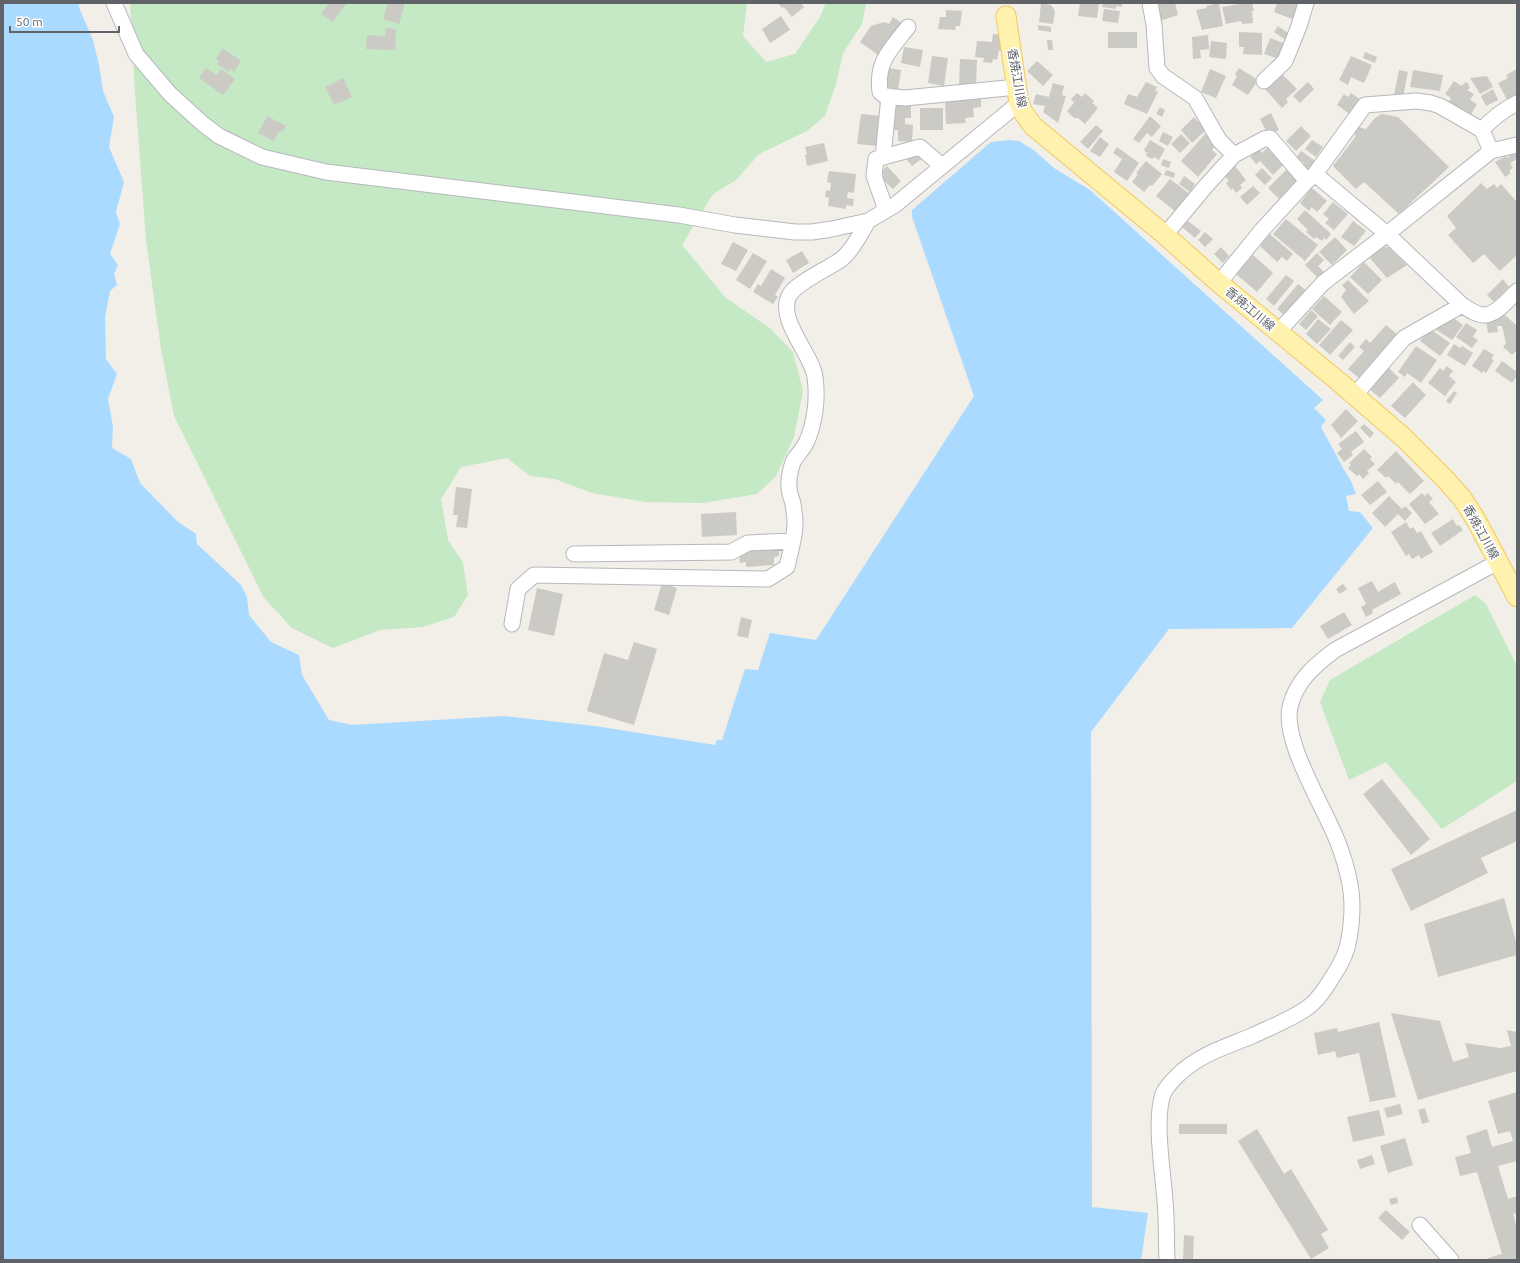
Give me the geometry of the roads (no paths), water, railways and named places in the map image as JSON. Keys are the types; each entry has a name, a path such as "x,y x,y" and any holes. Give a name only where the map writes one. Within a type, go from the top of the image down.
{"main road":[{"name":"香焼江川線","path":"1006,16 1018,95 1027,118 1037,129 1165,235 1219,283 1404,438 1462,498 1476,520 1517,598"}],"street":[{"path":"114,3 136,54 170,94 203,124 220,136 262,157 326,172 679,215 735,225 795,232 812,232 832,229 868,221 895,205 942,166 1018,95"},
{"path":"1150,3 1154,25 1157,68 1163,76 1195,98 1219,140 1234,155"},
{"path":"1264,81 1285,61 1299,26 1306,3"},
{"path":"908,27 886,54 881,64 879,82 880,92 885,96 905,98 1018,95"},
{"path":"883,157 889,96"},
{"path":"1219,283 1262,230 1311,178 1365,105 1416,101 1440,106 1482,130 1491,151"},
{"path":"1482,130 1496,115 1517,103"},
{"path":"1165,235 1205,186 1234,155 1264,139 1270,138 1311,178 1387,234 1462,305 1475,312 1486,315 1498,309 1517,291"},
{"path":"1278,332 1323,283 1491,151 1517,145"},
{"path":"886,210 874,176 876,159 920,147 942,166"},
{"path":"512,624 518,589 534,576 768,579 787,567 793,541 795,522 789,487 793,462 806,443 812,423 816,400 815,377 808,358 789,320 787,301 792,292 843,257 853,246 868,221"},
{"path":"1354,396 1404,338 1462,305"},
{"path":"574,554 731,552 748,543 793,541"},
{"path":"1167,1260 1159,1119 1164,1092 1171,1082 1188,1065 1209,1053 1254,1034 1306,1009 1324,991 1339,967 1349,942 1352,915 1352,895 1349,878 1340,846 1323,812 1294,744 1290,726 1290,708 1296,689 1319,662 1335,650 1498,562"},
{"path":"1420,1225 1451,1260"}],"water":[{"path":"3,3 78,3 93,40 103,91 114,117 109,147 124,182 116,212 120,224 110,254 118,265 114,274 117,285 110,291 105,317 106,359 117,374 108,399 113,427 112,448 131,459 140,483 178,522 196,534 197,544 241,585 247,597 249,615 271,642 299,655 302,675 329,720 352,725 504,716 595,726 715,745 717,740 722,740 745,669 758,670 770,633 816,640 974,396 912,217 912,210 991,142 1009,140 1019,141 1035,151 1054,168 1090,190 1323,400 1314,408 1326,420 1321,427 1351,481 1356,494 1346,496 1349,511 1360,512 1373,528 1292,628 1169,629 1091,732 1092,1207 1148,1213 1141,1260 3,1260"}]}
